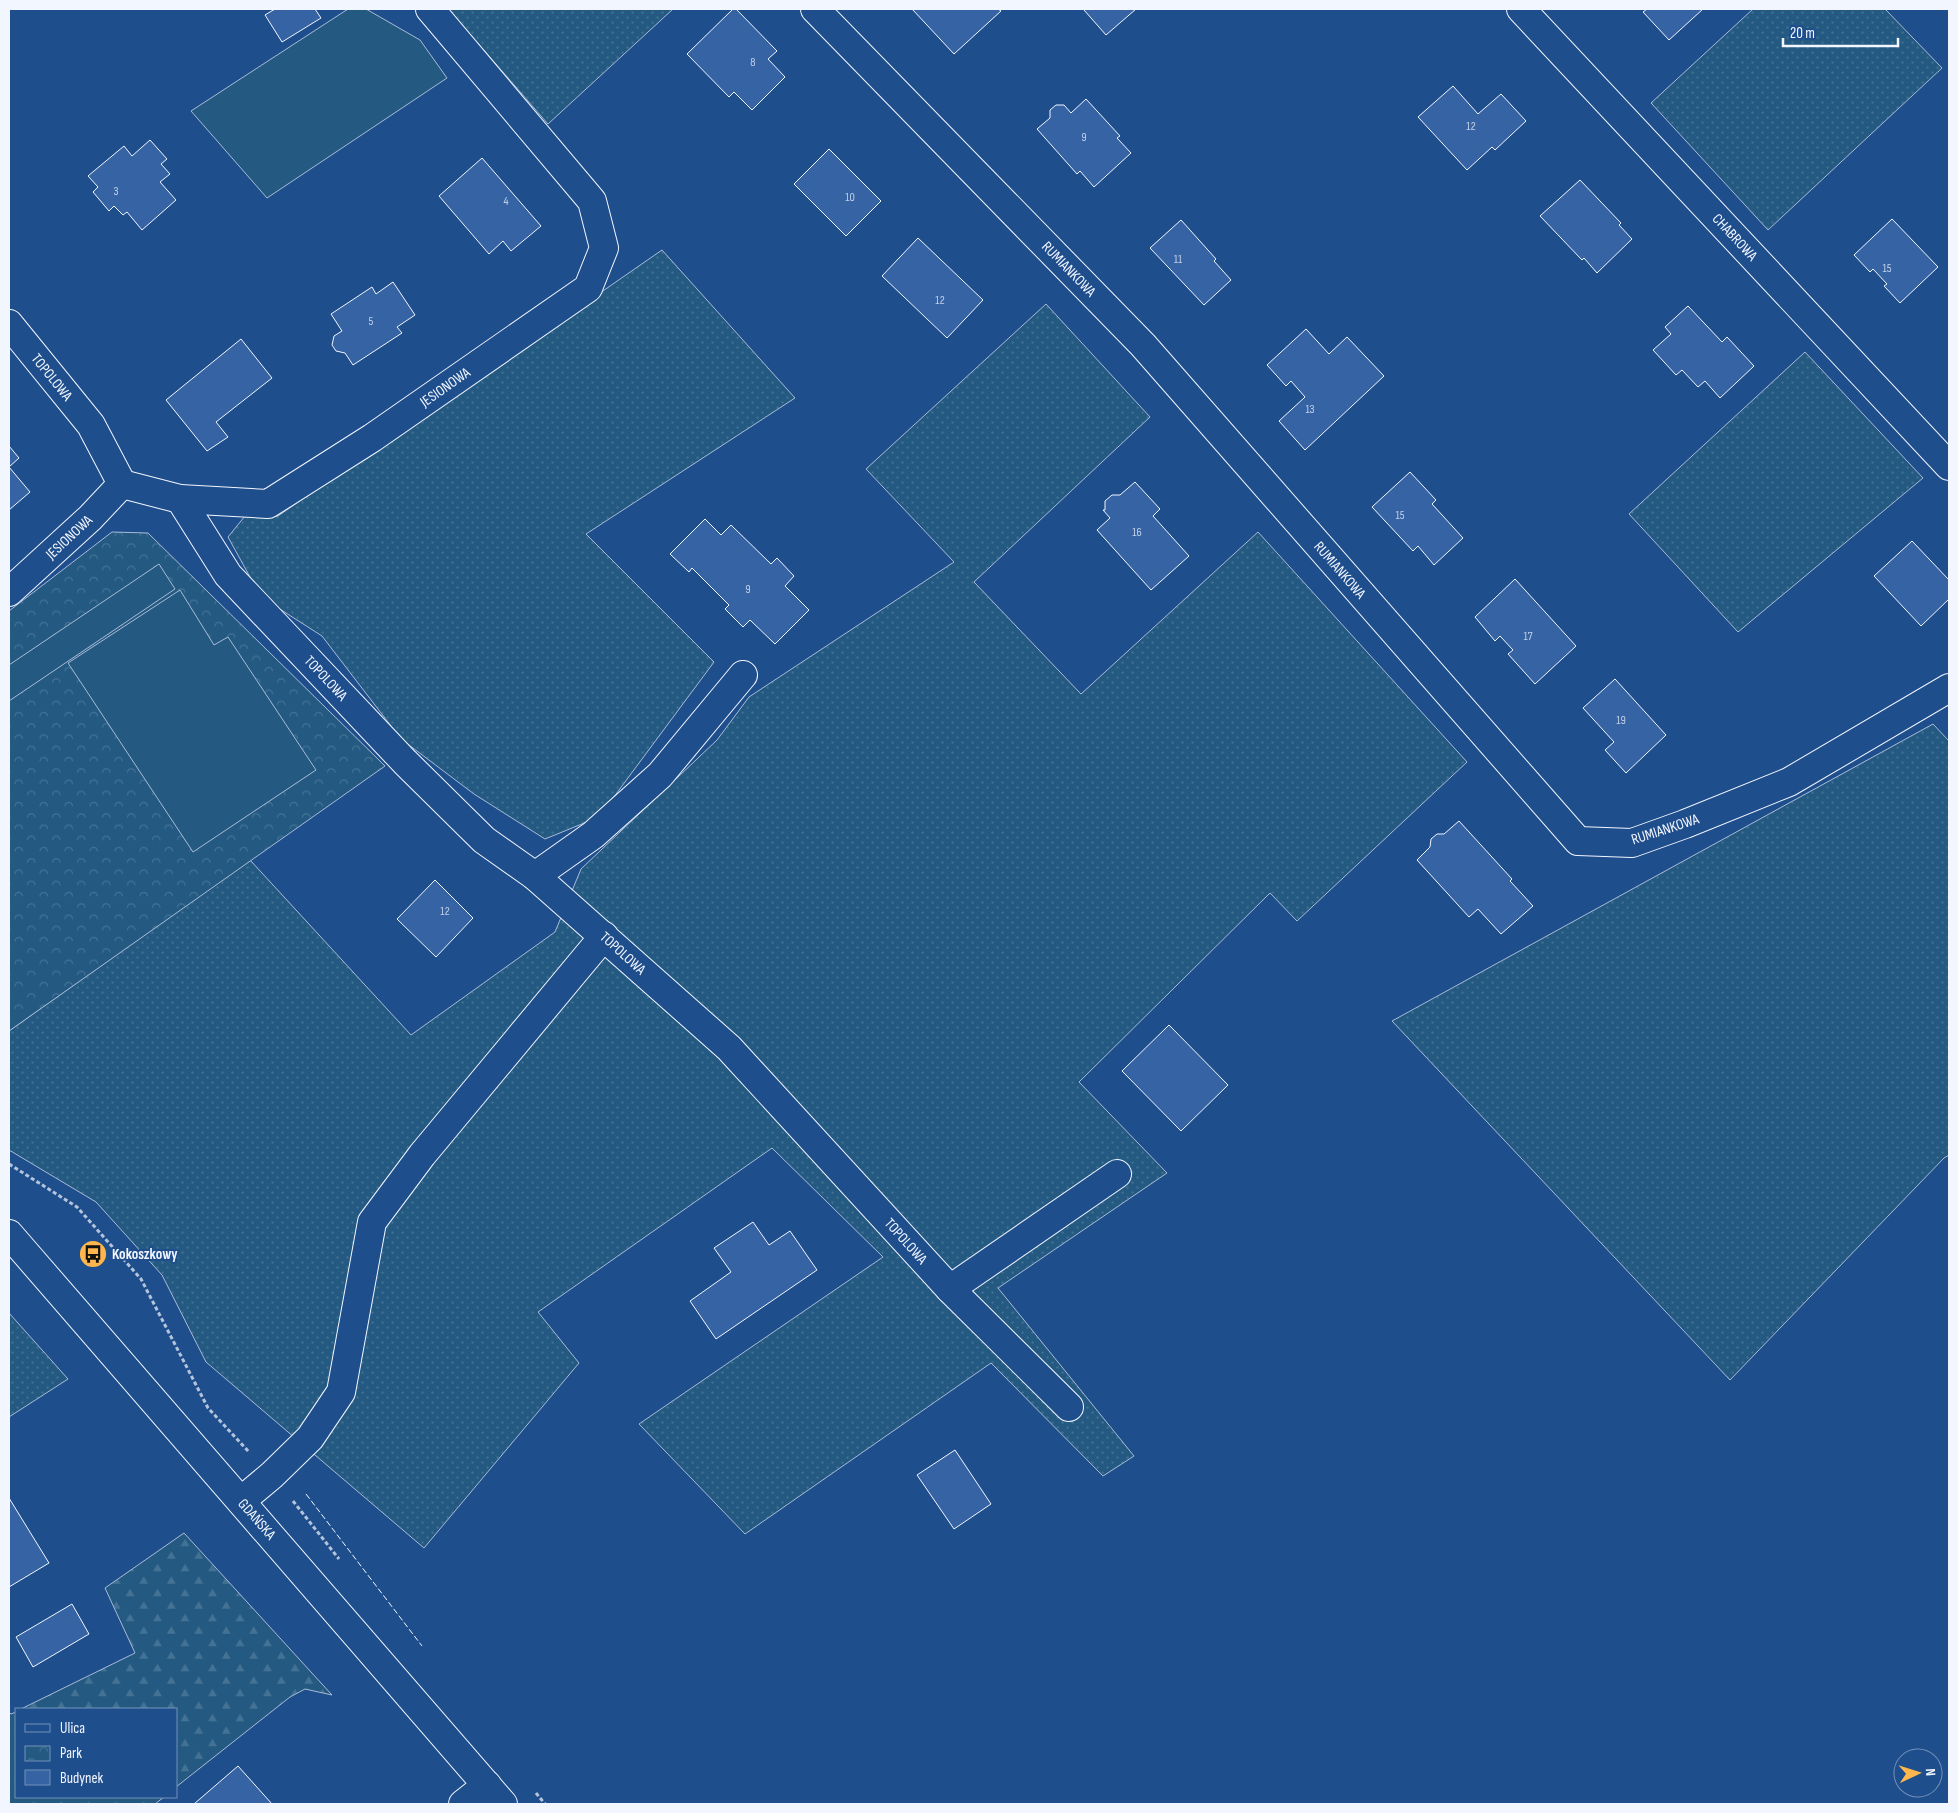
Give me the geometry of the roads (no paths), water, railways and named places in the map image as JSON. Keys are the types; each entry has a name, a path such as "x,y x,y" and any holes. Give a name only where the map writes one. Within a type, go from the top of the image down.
{"street":[{"name":"JESIONOWA","path":"9,592 90,518 122,484 180,499 268,504 372,438 588,288 604,248 592,202 430,9"},
{"name":"RUMIANKOWA","path":"815,9 1143,345 1578,841 1632,843 1789,782 1949,688"},
{"name":"CHABROWA","path":"1521,9 1949,466"},
{"name":"TOPOLOWA","path":"9,324 91,426 122,484"},
{"name":"TOPOLOWA","path":"180,499 228,575 405,762 484,840 535,876 730,1048 950,1289 1069,1407"},
{"path":"535,876 593,835 660,775 743,675"},
{"path":"241,1501 272,1475 310,1438 341,1392 372,1222 422,1155 604,936"},
{"path":"950,1289 1117,1174"},
{"name":"GDAŃSKA","path":"9,1234 495,1795"},
{"path":"463,1804 495,1795"}],"place":[{"name":"Kokoszkowy","path":"93,1254"}]}
